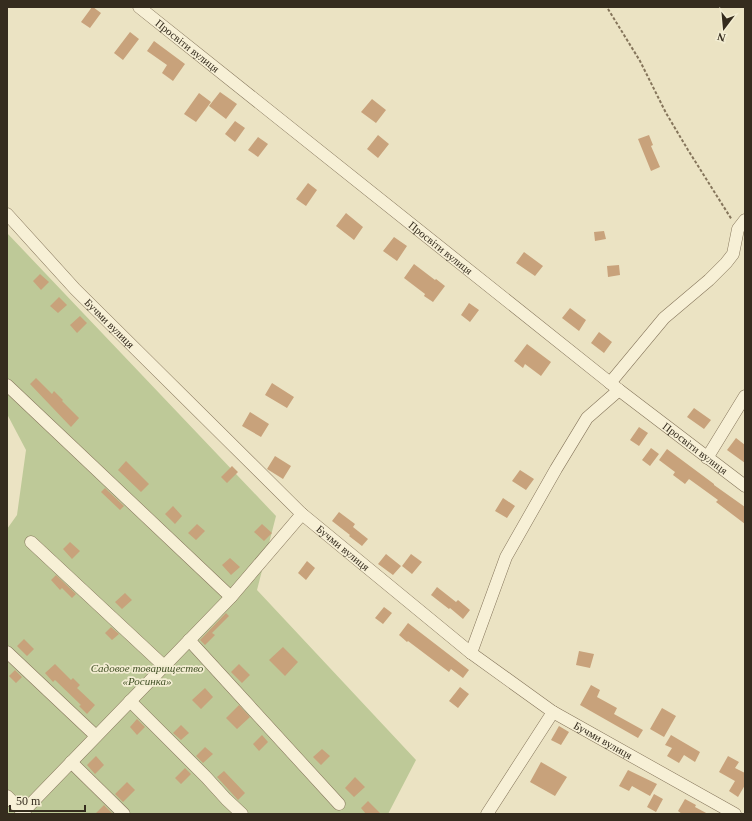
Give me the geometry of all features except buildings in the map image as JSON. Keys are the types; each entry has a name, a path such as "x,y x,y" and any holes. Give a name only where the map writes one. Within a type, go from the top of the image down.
{"street":[{"name":"Просвіти вулиця","path":"139,7 614,386 745,486"},
{"name":"Бучми вулиця","path":"7,214 76,289 302,514 471,654 553,712 735,814"},
{"path":"471,654 506,557 587,418 614,386 664,318 709,280 726,263 733,254 742,225"},
{"path":"7,385 231,596"},
{"path":"707,458 745,396"},
{"path":"7,796 23,812 231,596 302,514"},
{"path":"32,542 164,666"},
{"path":"189,640 339,804"},
{"path":"7,652 96,736"},
{"path":"130,701 242,814"},
{"path":"487,814 553,712"},
{"path":"72,762 124,814"}],"path":[{"path":"608,9 640,61 670,119 742,225"}],"green space":[{"name":"Садовое товарищество «Росинка»","path":"7,233 276,516 257,590 416,760 388,814 7,814 7,529 17,515 26,450 7,414"}]}
